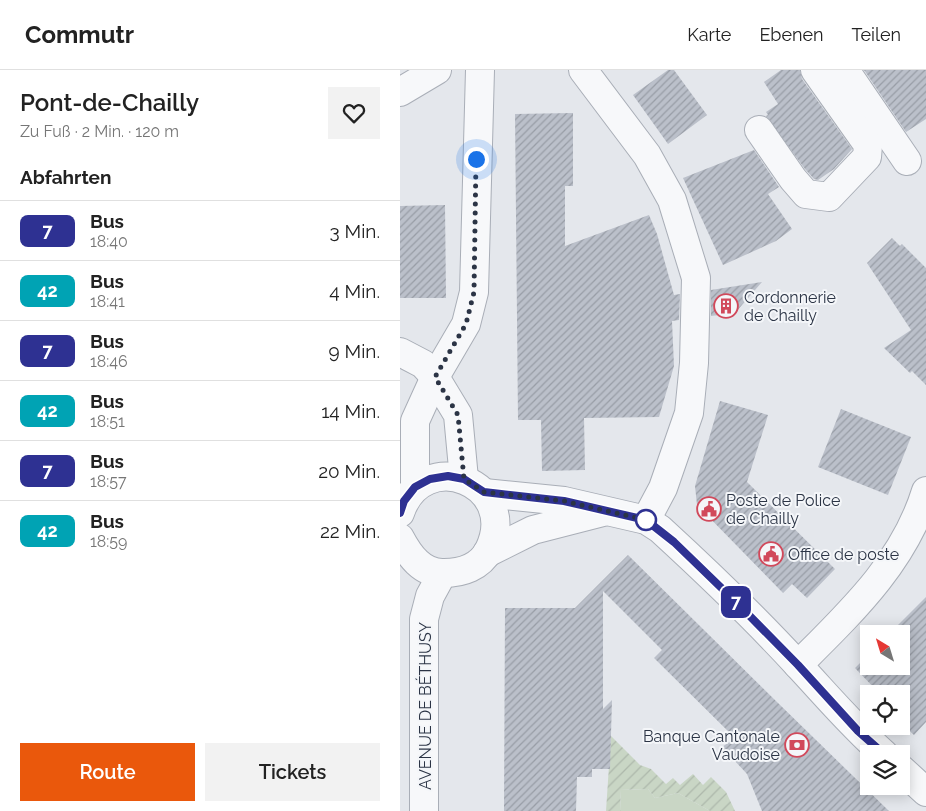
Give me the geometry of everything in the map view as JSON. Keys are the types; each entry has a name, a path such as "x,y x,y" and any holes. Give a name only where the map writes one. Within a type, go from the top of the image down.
{"street":[{"path":"400,92 437,70"},
{"path":"415,487 415,421 435,377 466,324 474,292 480,70"},
{"path":"583,70 647,155 672,200 696,278 694,363 689,413 663,488 646,520"},
{"path":"759,130 793,179 806,194 828,197 867,157 868,145 815,70"},
{"path":"845,70 907,161"},
{"path":"400,352 423,364 435,377 458,415 474,486 496,517 495,537 487,553 477,564 463,571 442,574 426,569 409,556 400,538"},
{"path":"400,513 404,501 415,487 430,479 448,476 474,486 564,501 646,520 674,542 798,665 858,731 874,745"},
{"path":"798,665 884,574 909,535 926,491"},
{"path":"487,553 533,530 605,512"},
{"name":"AVENUE DE BÉTHUSY","path":"424,811 424,619 430,596 442,574"},
{"path":"910,777 926,792"}],"green space":[{"path":"611,736 640,765 651,769 666,784 673,778 680,785 693,774 703,785 711,777 726,792 735,811 710,811 678,793 655,798 648,789 620,790 621,811 606,811"},
{"path":"648,789 655,798 678,793 710,811 621,811 620,790"}],"building":[{"path":"668,70 674,70 707,115 668,144 633,95"},
{"path":"781,70 800,70 802,79 852,149 834,169 818,180 814,179 805,169 766,116 768,115 766,112 778,104 764,82"},
{"path":"864,70 926,70 926,119 906,132"},
{"path":"573,113 573,186 565,186 565,246 649,215 657,234 674,295 680,294 679,320 672,321 674,366 659,417 584,418 585,470 542,471 541,420 518,420 515,114"},
{"path":"754,150 779,187 768,194 792,229 776,241 723,265 683,178"},
{"path":"445,205 446,298 400,298 400,206"},
{"path":"892,238 900,246 902,244 926,268 926,385 912,371 910,373 884,348 911,330 867,263"},
{"name":"Cordonnerie de Chailly","path":"762,282 735,313 711,316 711,290"},
{"path":"720,401 768,415 747,482 835,569 807,598 792,584 783,593 697,505 695,486"},
{"path":"841,409 911,437 888,495 818,467"},
{"path":"628,555 860,783 860,795 873,795 889,811 762,811 747,774 722,747 735,738 654,658 662,650 603,591 603,709 612,700 610,769 592,769 592,777 577,777 576,811 504,811 505,608 575,608"},
{"path":"926,597 926,722 914,735 910,731 910,685 871,685 862,675 910,675 910,625 898,625"},
{"path":"860,663 860,673 855,668"}],"bus line":[{"name":"7","path":"400,513 404,501 415,487 430,479 448,476 464,479 484,492 564,501 646,520 660,529 736,602 798,665 858,731 874,745"}],"place":[{"name":"Cordonnerie de Chailly","path":"726,306"},
{"name":"Poste de Police de Chailly","path":"709,509"},
{"name":"Office de poste","path":"771,554"},
{"name":"Banque Cantonale Vaudoise","path":"797,745"}],"route":[{"path":"476,159 474,292 466,324 435,377 458,415 464,479 484,492 564,501 646,520"}]}
